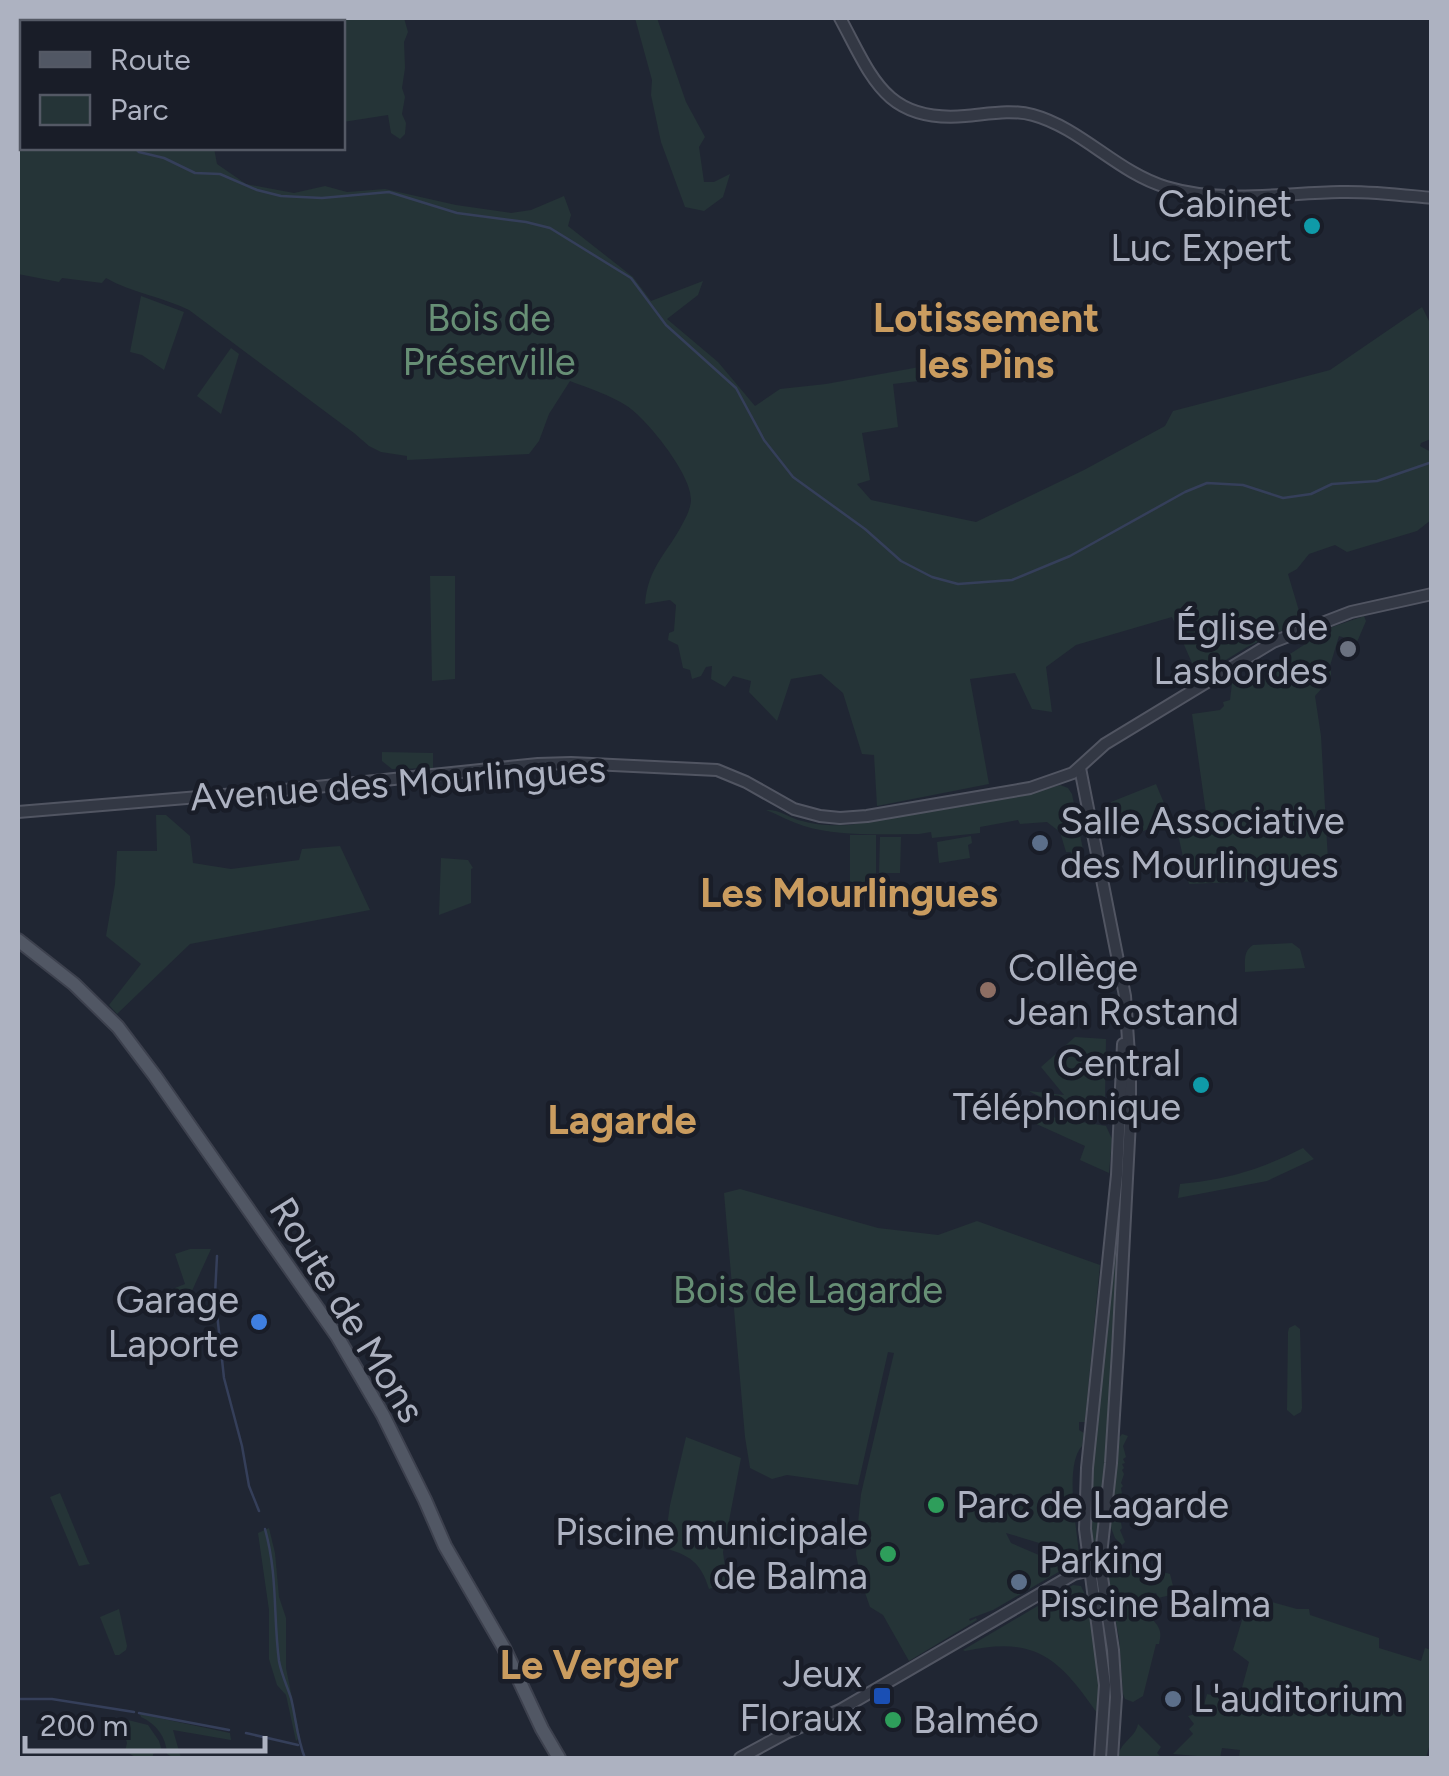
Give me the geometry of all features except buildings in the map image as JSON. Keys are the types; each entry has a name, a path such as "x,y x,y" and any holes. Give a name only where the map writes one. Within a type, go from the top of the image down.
{"main road":[{"name":"Route de Mons","path":"18,940 74,984 118,1027 330,1326 375,1400 445,1546 504,1648 560,1758"}],"street":[{"path":"840,18 877,85 897,104 918,113 1033,115 1055,124 1139,176 1190,193 1216,196 1351,192 1432,198"},
{"path":"1100,1758 1105,1686 1096,1569 1113,1432 1125,1119 1120,1009 1077,770 1105,744 1273,642 1352,612 1432,594"},
{"name":"Avenue des Mourlingues","path":"20,813 571,763 717,770 794,809 840,818 1008,792 1077,770"},
{"path":"1112,1758 1116,1697 1112,1638 1085,1529 1087,1468 1125,1119"},
{"path":"740,1758 840,1710 1074,1574 1096,1569"}],"green space":[{"path":"193,18 194,20 33,20"},
{"path":"404,18 408,32 404,42 402,114 406,123 400,139 391,133 388,115 345,122 345,20 324,20"},
{"path":"635,18 657,18 686,102 705,137 699,147 704,182 730,174 723,197 704,211 685,207 661,142 651,95 652,80"},
{"name":"Bois de Préserville","path":"18,78 20,150 214,150 217,164 246,184 294,193 325,186 347,192 385,189 511,213 531,210 564,196 571,215 568,226 633,277 651,301 703,281 698,295 667,319 718,362 755,406 780,389 925,366 927,380 893,384 898,427 862,433 870,480 857,484 871,500 976,522 1165,426 1173,411 1330,370 1422,307 1431,325 1431,439 1420,446 1431,452 1431,520 1417,531 1347,552 1335,545 1309,554 1288,574 1302,621 1247,647 1198,677 1172,617 1076,645 1046,667 1052,712 1032,709 1015,673 970,679 989,784 877,806 874,755 862,754 843,693 821,674 791,679 777,721 749,692 751,681 733,676 725,687 711,679 712,666 692,679 690,670 683,668 678,645 668,640 669,633 674,631 676,605 670,600 645,604 654,569 688,514 689,489 667,448 627,406 570,381 529,454 407,460 407,456 369,446 189,310 106,278 102,283 62,278 59,282 18,274"},
{"path":"141,296 184,312 164,370 130,352"},
{"path":"231,348 239,354 221,414 197,396"},
{"path":"430,576 455,576 455,679 432,681"},
{"path":"1364,616 1366,621 1357,642 1339,636 1329,669 1331,678 1315,696 1329,878 1189,884 1177,830 1207,820 1192,714 1220,710 1223,702 1230,700 1232,683 1265,670 1332,627"},
{"path":"382,752 433,753 433,768 392,769 382,761"},
{"path":"1156,784 1171,820 1126,838 1111,802"},
{"path":"1060,785 1072,794 1088,875 1082,878 1076,877 1071,852 1066,852 1060,832 1047,822 1020,824 1018,820 980,827 980,833 932,838 931,832 861,834 818,830 766,810 811,823 849,825 1022,796"},
{"path":"156,815 166,815 190,836 193,863 231,869 299,860 302,849 340,846 370,910 190,944 117,1014 109,1005 141,964 106,936 117,851 157,851"},
{"path":"850,835 876,835 876,886 850,886"},
{"path":"971,836 970,858 939,863 937,842"},
{"path":"880,837 901,837 900,873 879,873"},
{"path":"441,858 468,860 473,868 471,903 439,915"},
{"path":"1292,943 1300,949 1305,968 1245,972 1246,954 1253,945"},
{"path":"1075,1037 1106,1039 1105,1100 1067,1104 1029,1091 1064,1095 1041,1067"},
{"path":"1004,1104 1034,1114 1106,1126 1112,1139 1109,1173 1080,1160 1085,1146 999,1107"},
{"path":"1122,1146 1108,1464 1101,1523 1096,1542 1090,1542 1089,1480"},
{"path":"1303,1148 1314,1159 1267,1181 1178,1198 1180,1184 1243,1172"},
{"name":"Bois de Lagarde","path":"740,1189 878,1228 938,1235 977,1221 1100,1265 1085,1422 1079,1422 1079,1430 1084,1433 1074,1468 1079,1555 1006,1533 1011,1543 1067,1567 993,1610 969,1619 977,1620 909,1661 883,1615 870,1607 856,1554 861,1494 894,1353 888,1352 858,1485 787,1475 772,1479 750,1468 724,1193"},
{"path":"211,1249 186,1304 180,1306 175,1288 185,1284 175,1254"},
{"path":"1295,1325 1300,1329 1302,1408 1294,1416 1287,1410 1288,1332"},
{"path":"1122,1434 1128,1436 1122,1464 1122,1545 1110,1525"},
{"path":"686,1437 741,1458 723,1552 727,1583 709,1589 693,1561 664,1548"},
{"path":"60,1493 90,1564 79,1566 50,1497"},
{"path":"269,1528 286,1618 286,1668 300,1737 296,1741 286,1695 277,1685 269,1659 269,1610 258,1533"},
{"path":"1113,1559 1170,1574 1175,1594 1158,1598 1156,1593 1150,1594 1148,1614 1159,1628 1160,1639 1143,1696 1133,1702 1123,1694 1119,1638 1106,1569"},
{"path":"1073,1585 1081,1586 1087,1599 1100,1685 1097,1713 1070,1678 1043,1655 1010,1646 963,1650"},
{"path":"1239,1593 1309,1609 1310,1615 1379,1638 1379,1648 1421,1661 1425,1648 1431,1650 1432,1736 1426,1758 1239,1758 1240,1750 1222,1748 1220,1758 1173,1754 1193,1734 1189,1729 1194,1724 1188,1716 1202,1712 1207,1694 1228,1699 1240,1695 1249,1662 1233,1650 1245,1610 1235,1606"},
{"path":"119,1609 127,1646 115,1655 100,1617"},
{"path":"140,1714 230,1733 231,1740 173,1730 181,1758 174,1758 167,1754 159,1731"},
{"path":"120,1718 148,1725 162,1751 154,1752 152,1758 137,1758 125,1751 127,1743"},
{"path":"1138,1724 1161,1747 1159,1758 1118,1758"}],"waterway":[{"path":"137,150 195,173 220,174 281,196 322,198 389,192 457,213 550,228 631,278 666,325 736,388 764,440 793,477 865,529 901,561 932,577 958,584 1012,580 1070,556 1207,483 1243,485 1283,498 1311,494 1332,484 1377,481 1432,462"},
{"path":"217,1256 215,1295 224,1378 249,1486 259,1511"},
{"path":"265,1529 274,1579 279,1661 305,1758"},
{"path":"18,1699 52,1699 134,1712"},
{"path":"139,1713 229,1730"},
{"path":"246,1733 298,1745"}],"place":[{"name":"Cabinet Luc Expert","path":"1312,226"},
{"name":"Église de Lasbordes","path":"1348,649"},
{"name":"Salle Associative des Mourlingues","path":"1040,843"},
{"name":"Collège Jean Rostand","path":"988,990"},
{"name":"Central Téléphonique","path":"1201,1085"},
{"name":"Garage Laporte","path":"259,1322"},
{"name":"Parc de Lagarde","path":"936,1505"},
{"name":"Piscine municipale de Balma","path":"888,1554"},
{"name":"Parking Piscine Balma","path":"1019,1582"},
{"name":"Jeux Floraux","path":"882,1696"},
{"name":"L'auditorium","path":"1173,1699"},
{"name":"Balméo","path":"893,1720"}],"district":[{"name":"Lotissement les Pins","path":"986,341"},
{"name":"Les Mourlingues","path":"849,893"},
{"name":"Lagarde","path":"622,1120"},
{"name":"Le Verger","path":"589,1665"}]}
